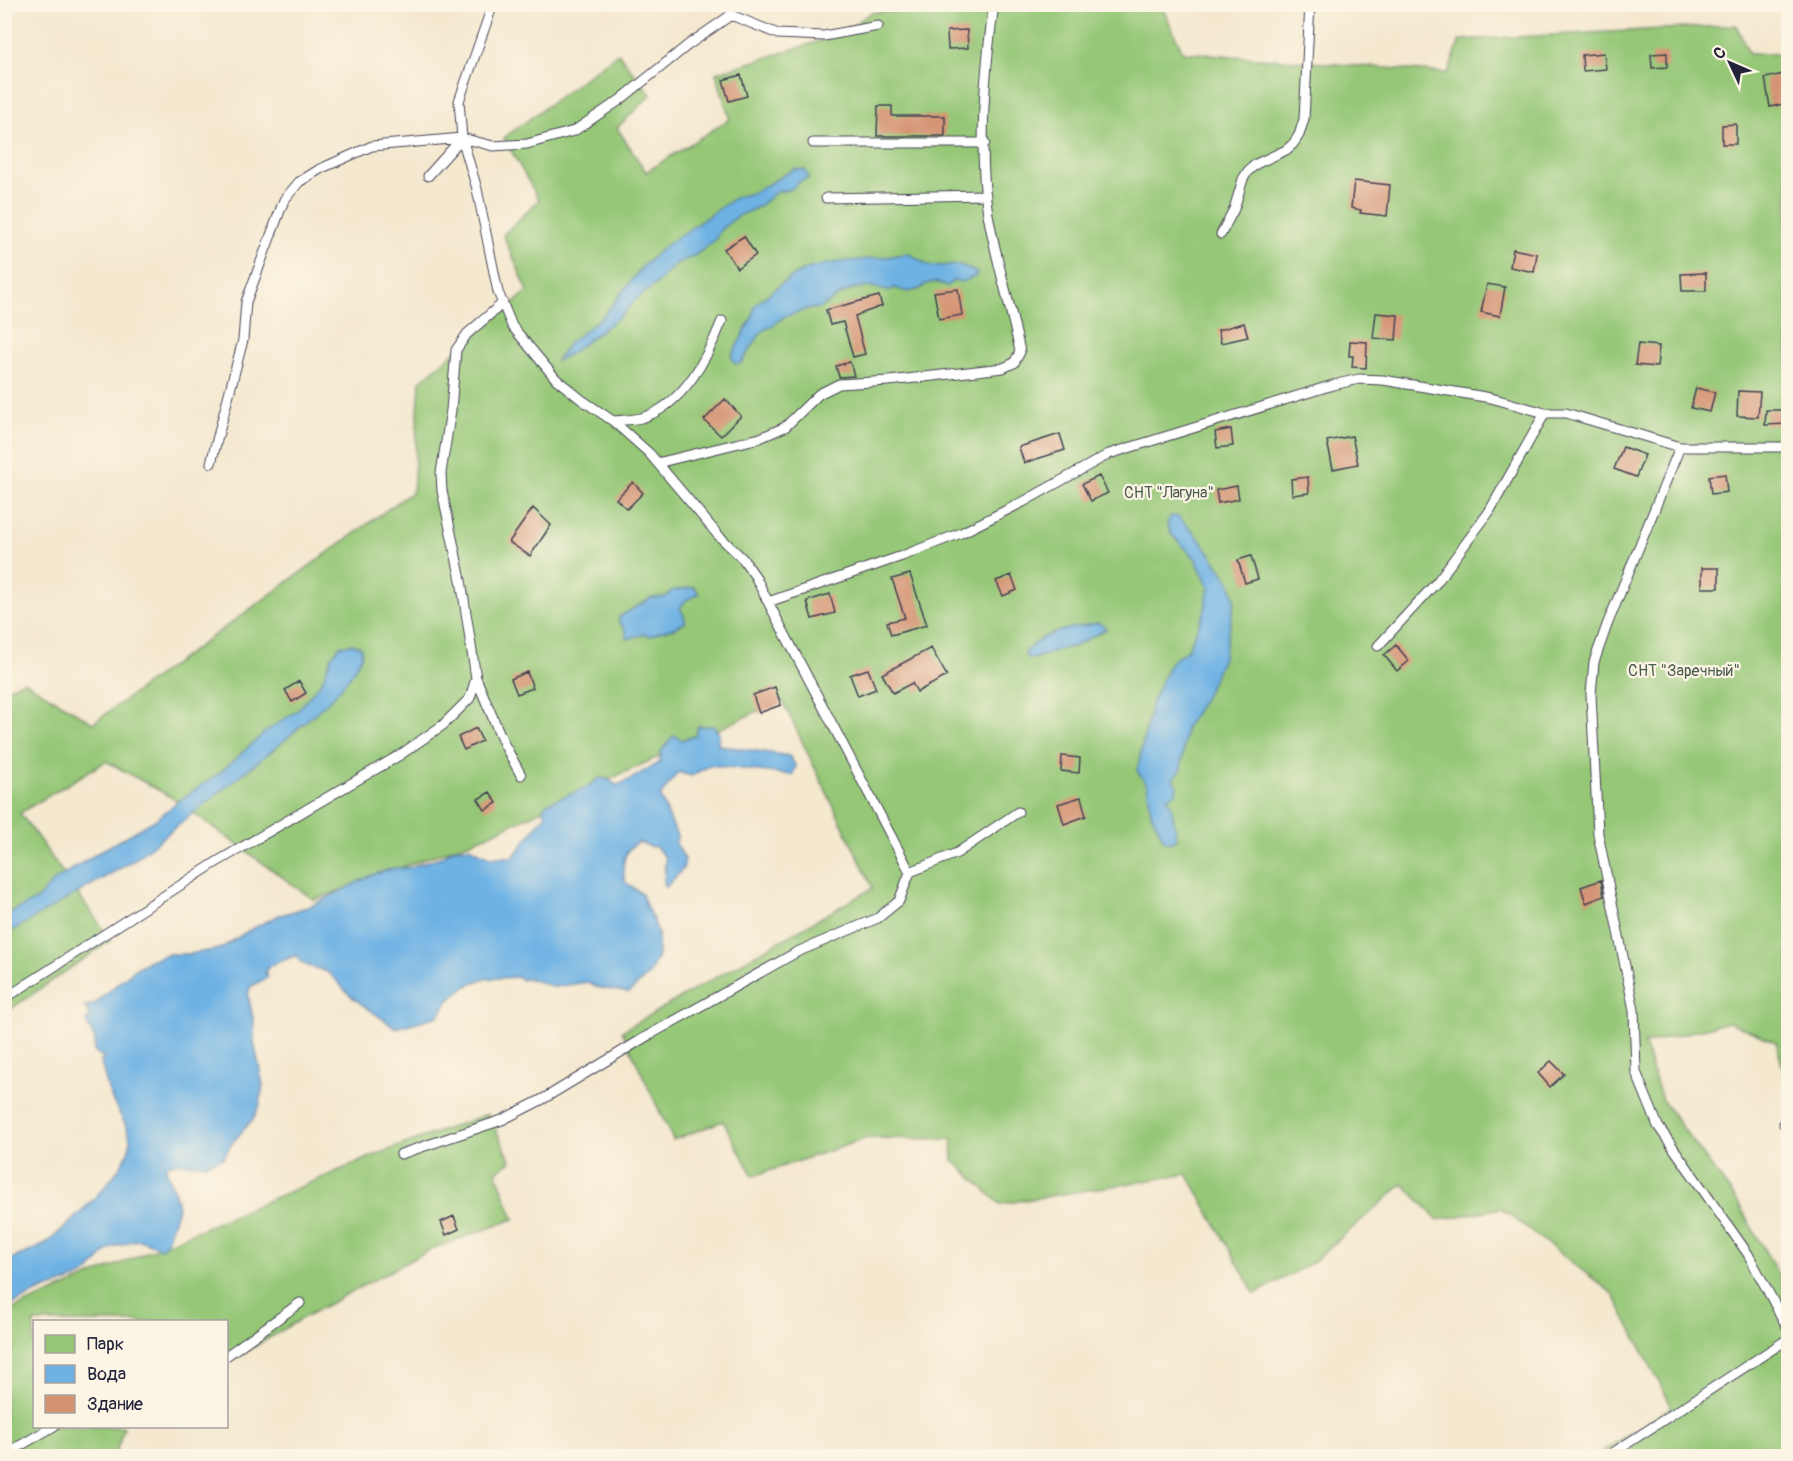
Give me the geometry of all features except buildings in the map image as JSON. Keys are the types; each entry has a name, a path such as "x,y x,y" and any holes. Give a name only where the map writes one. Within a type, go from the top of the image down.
{"lane":[{"path":"494,4 459,101 462,138 477,189 498,291 512,326 556,379 613,421 649,453 755,576 910,872"},
{"path":"657,462 760,438 785,427 819,394 839,384 889,381 1003,368 1014,363 1020,352 988,215 984,174 990,35 994,4"},
{"path":"1221,234 1234,209 1243,179 1248,171 1256,164 1286,150 1299,135 1304,119 1310,4"},
{"path":"211,463 243,340 246,302 284,200 299,182 320,169 372,146 462,138 493,146 527,144 574,131 620,100 730,10 778,34 824,36 878,26"},
{"path":"428,176 462,138"},
{"path":"813,143 984,143"},
{"path":"826,198 986,195"},
{"path":"503,303 467,334 456,350 451,410 441,473 442,491 461,580 476,678 504,744 521,775"},
{"path":"613,421 640,418 655,412 675,399 712,346 722,321"},
{"path":"768,602 961,533 1023,502 1109,454 1359,379 1383,380 1491,398 1545,413 1566,413 1680,447 1788,447"},
{"path":"1378,646 1437,582 1489,512 1545,413"},
{"path":"1680,447 1594,662 1592,694 1598,834 1634,1010 1636,1072 1658,1126 1748,1254 1788,1329"},
{"path":"4,999 215,863 400,755 443,725 460,710 470,698 476,678"},
{"path":"401,1154 512,1115 787,958 878,918 899,901 910,872 957,853 1018,812"},
{"path":"1784,1124 1788,1106"},
{"path":"228,1355 300,1303"},
{"path":"1608,1456 1788,1339"},
{"path":"4,1455 51,1428"}],"green space":[{"name":"СНТ \"Лагуна\"","path":"977,4 1133,4 1162,7 1183,52 1448,73 1460,40 1736,25 1749,54 1788,54 1788,1088 1776,1042 1729,1022 1644,1044 1662,1100 1737,1201 1788,1292 1788,1456 1595,1456 1672,1407 1613,1294 1501,1208 1438,1220 1403,1184 1313,1262 1255,1294 1187,1174 1000,1204 953,1160 952,1139 868,1138 753,1176 723,1121 673,1140 622,1031 873,888 782,700 484,837 314,900 171,797 106,761 20,813 111,940 5,1013 4,690 24,681 93,723 413,491 420,381 528,291 503,235 539,200 504,138 618,53 651,95 617,128 646,172 730,119 716,73 839,35 872,12 965,9"},
{"path":"488,1114 511,1161 496,1172 514,1219 431,1249 299,1320 228,1362 228,1320 33,1320 33,1428 124,1428 115,1456 5,1456 4,1313 380,1153"}],"water":[{"path":"794,169 805,170 809,178 800,181 791,189 776,192 758,207 738,216 720,230 715,240 694,256 677,263 655,285 635,300 622,315 555,362 569,343 604,315 642,267 665,246 736,197 753,193"},
{"path":"908,253 929,266 961,265 977,273 976,276 962,282 954,280 948,286 935,282 908,292 895,288 887,291 874,287 855,288 820,308 808,309 783,317 762,331 741,363 736,364 732,360 732,355 753,316 755,305 795,275 822,265"},
{"path":"1171,516 1179,517 1203,543 1231,584 1235,600 1223,658 1205,697 1186,727 1181,769 1173,779 1177,786 1176,793 1167,798 1171,804 1177,839 1170,843 1164,840 1151,813 1147,784 1137,771 1152,701 1171,662 1188,649 1204,613 1209,587 1195,558 1171,534 1167,523"},
{"path":"694,587 699,594 686,600 680,608 685,623 651,636 644,634 627,639 619,617 651,598 666,597 671,591"},
{"path":"1097,623 1106,629 1073,647 1059,649 1030,659 1026,656 1025,653 1032,646 1048,635"},
{"path":"353,644 361,647 362,655 351,675 334,696 284,741 133,861 5,935 5,915 36,900 54,881 155,820 222,771 265,732 298,710 322,681 332,656 340,646"},
{"path":"698,726 714,726 719,734 718,745 789,756 796,766 792,775 710,765 691,776 678,772 660,796 677,836 676,844 685,859 683,869 666,887 664,886 665,857 655,846 639,842 626,854 623,865 625,882 642,894 658,934 658,955 650,973 629,993 596,987 587,982 555,987 527,978 522,980 518,977 482,979 465,987 448,1001 438,1016 396,1028 355,999 327,972 305,965 297,955 269,966 265,972 268,977 250,987 248,995 254,1023 254,1042 263,1085 260,1104 253,1119 232,1143 223,1158 205,1164 173,1163 165,1166 178,1208 166,1244 161,1248 140,1240 113,1247 82,1276 38,1292 5,1308 5,1261 39,1247 65,1227 108,1183 127,1155 130,1144 126,1126 108,1090 101,1061 104,1058 94,1051 95,1040 86,1021 91,1015 84,1007 94,1004 136,968 150,960 169,954 189,954 220,949 277,916 311,906 372,875 394,868 408,868 441,857 455,848 469,847 489,857 513,857 546,814 543,808 547,803 585,788 600,778 610,780 616,785 625,782 660,762 661,751 674,735 681,740 695,736"}],"park label":[{"name":"СНТ \"Заречный\"","path":"1684,671"}]}
